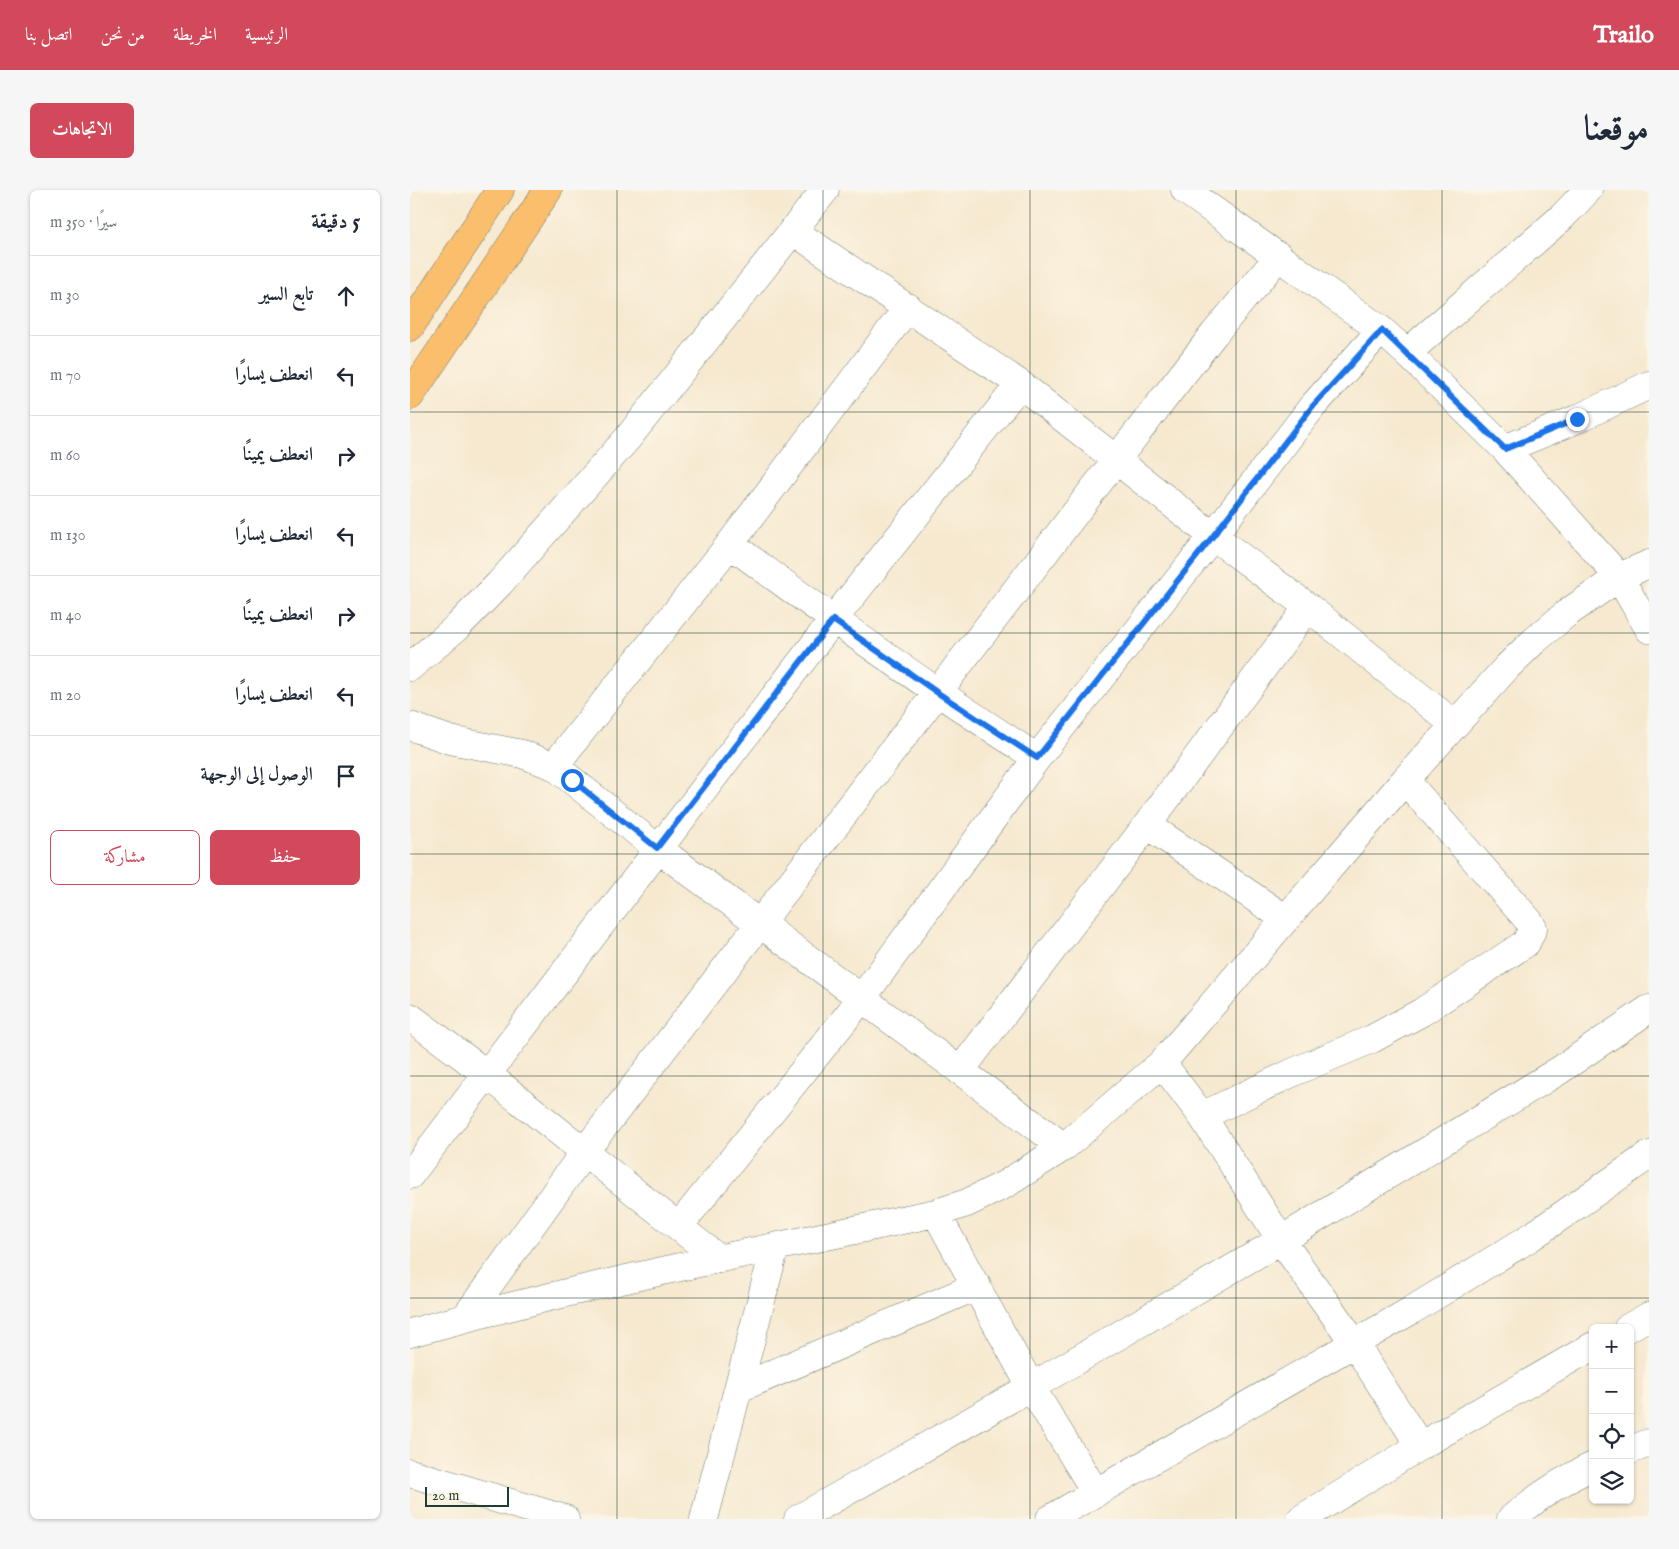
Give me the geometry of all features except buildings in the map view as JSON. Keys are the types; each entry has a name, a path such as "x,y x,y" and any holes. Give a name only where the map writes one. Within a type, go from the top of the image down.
{"main road":[{"path":"410,327 500,190"},
{"path":"410,396 548,190"}],"street":[{"path":"410,667 457,627 500,584 627,439 825,190"},
{"path":"1185,190 1382,330 1407,353 1505,449 1619,577 1649,629"},
{"path":"1407,353 1562,217 1588,190"},
{"path":"792,231 908,307 1020,384 1213,536 1308,607 1454,724"},
{"path":"464,1318 585,1151 1116,460 1214,334 1280,256"},
{"path":"554,766 730,544 908,307"},
{"path":"679,1226 862,998 1037,758 1213,536 1312,407 1382,330"},
{"path":"410,1175 488,1075 657,848 833,620 1020,384"},
{"path":"1505,449 1577,419 1649,385"},
{"path":"730,544 833,620 938,693 1037,758"},
{"path":"410,1333 464,1318 718,1259 936,1213 967,1203 1004,1185 1064,1147 1162,1063 1454,724 1534,640 1619,577 1649,564"},
{"path":"960,1071 1147,825 1308,607"},
{"path":"410,726 450,740 522,754 554,766 657,848 1064,1147"},
{"path":"1202,1116 1296,1071 1372,1039 1422,1012 1513,952 1529,939 1533,928 1529,921 1406,780"},
{"path":"1147,825 1286,919"},
{"path":"798,1519 1031,1388 1281,1240 1560,1070 1649,1009"},
{"path":"410,1017 585,1151 718,1259"},
{"path":"1162,1063 1202,1116 1281,1240 1355,1344 1420,1446"},
{"path":"1050,1519 1355,1344 1531,1237 1649,1155"},
{"path":"936,1213 1031,1388 1096,1494"},
{"path":"704,1519 776,1247"},
{"path":"740,1388 977,1286"},
{"path":"1634,1325 1649,1316"},
{"path":"1301,1519 1420,1446 1589,1348"},
{"path":"1634,1449 1649,1443"},
{"path":"1511,1519 1535,1499 1564,1479 1589,1468"},
{"path":"410,1473 565,1519"}],"route":[{"path":"572,780 657,848 833,620 938,693 1037,758 1213,536 1312,407 1382,330 1505,449 1577,419"}]}
